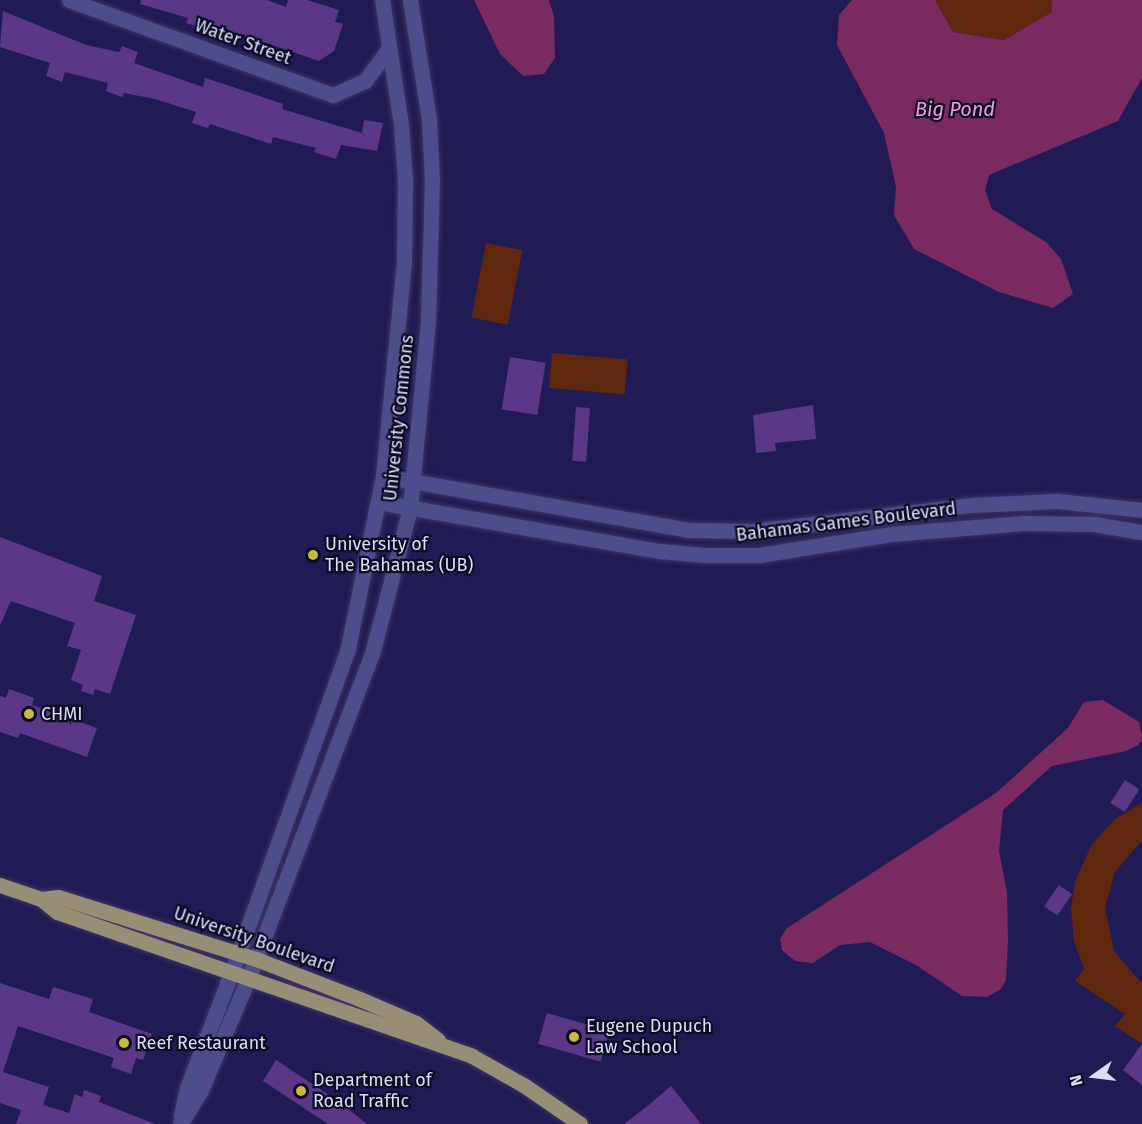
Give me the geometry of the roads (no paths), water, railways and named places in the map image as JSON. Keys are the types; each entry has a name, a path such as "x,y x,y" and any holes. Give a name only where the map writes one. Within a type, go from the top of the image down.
{"main road":[{"name":"University Commons","path":"179,1124 187,1088 232,971 348,648 383,476 404,251 401,125 382,0"},
{"name":"University Commons","path":"179,1124 201,1090 249,977 372,654 410,508 429,300 432,181 429,119 410,0"},
{"name":"Water Street","path":"74,1 333,95 365,81 389,48"},
{"name":"Bahamas Games Boulevard","path":"383,476 688,530 788,527 1034,502 1088,502 1142,510"},
{"name":"Bahamas Games Boulevard","path":"378,502 660,551 731,556 788,551 892,534 1014,523 1094,524 1142,532"},
{"path":"788,527 788,551"},
{"name":"University Boulevard","path":"0,885 41,899 57,912 446,1046 525,1086 580,1124"},
{"name":"University Boulevard","path":"41,899 58,897 256,959 416,1023 446,1046"}],"water":[{"path":"474,0 549,0 554,16 555,58 544,74 523,76 500,54"},
{"name":"Big Pond","path":"852,0 935,0 953,32 1004,40 1052,12 1052,0 1142,0 1142,78 1118,121 989,175 985,190 992,209 1046,242 1061,259 1073,294 1053,308 999,292 914,249 894,215 896,187 884,133 837,45 839,15"},
{"path":"1103,700 1139,722 1142,739 1138,745 1126,751 1052,766 1003,810 999,851 1007,892 1008,941 1006,980 1001,989 987,997 962,996 916,965 870,942 840,945 813,963 795,961 782,950 780,939 787,928 996,793 1068,728 1084,702"}],"place":[{"name":"University of The Bahamas (UB)","path":"313,555"},
{"name":"CHMI","path":"29,714"},
{"name":"Eugene Dupuch Law School","path":"574,1037"},
{"name":"Reef Restaurant","path":"124,1043"},
{"name":"Department of Road Traffic","path":"301,1091"}]}
